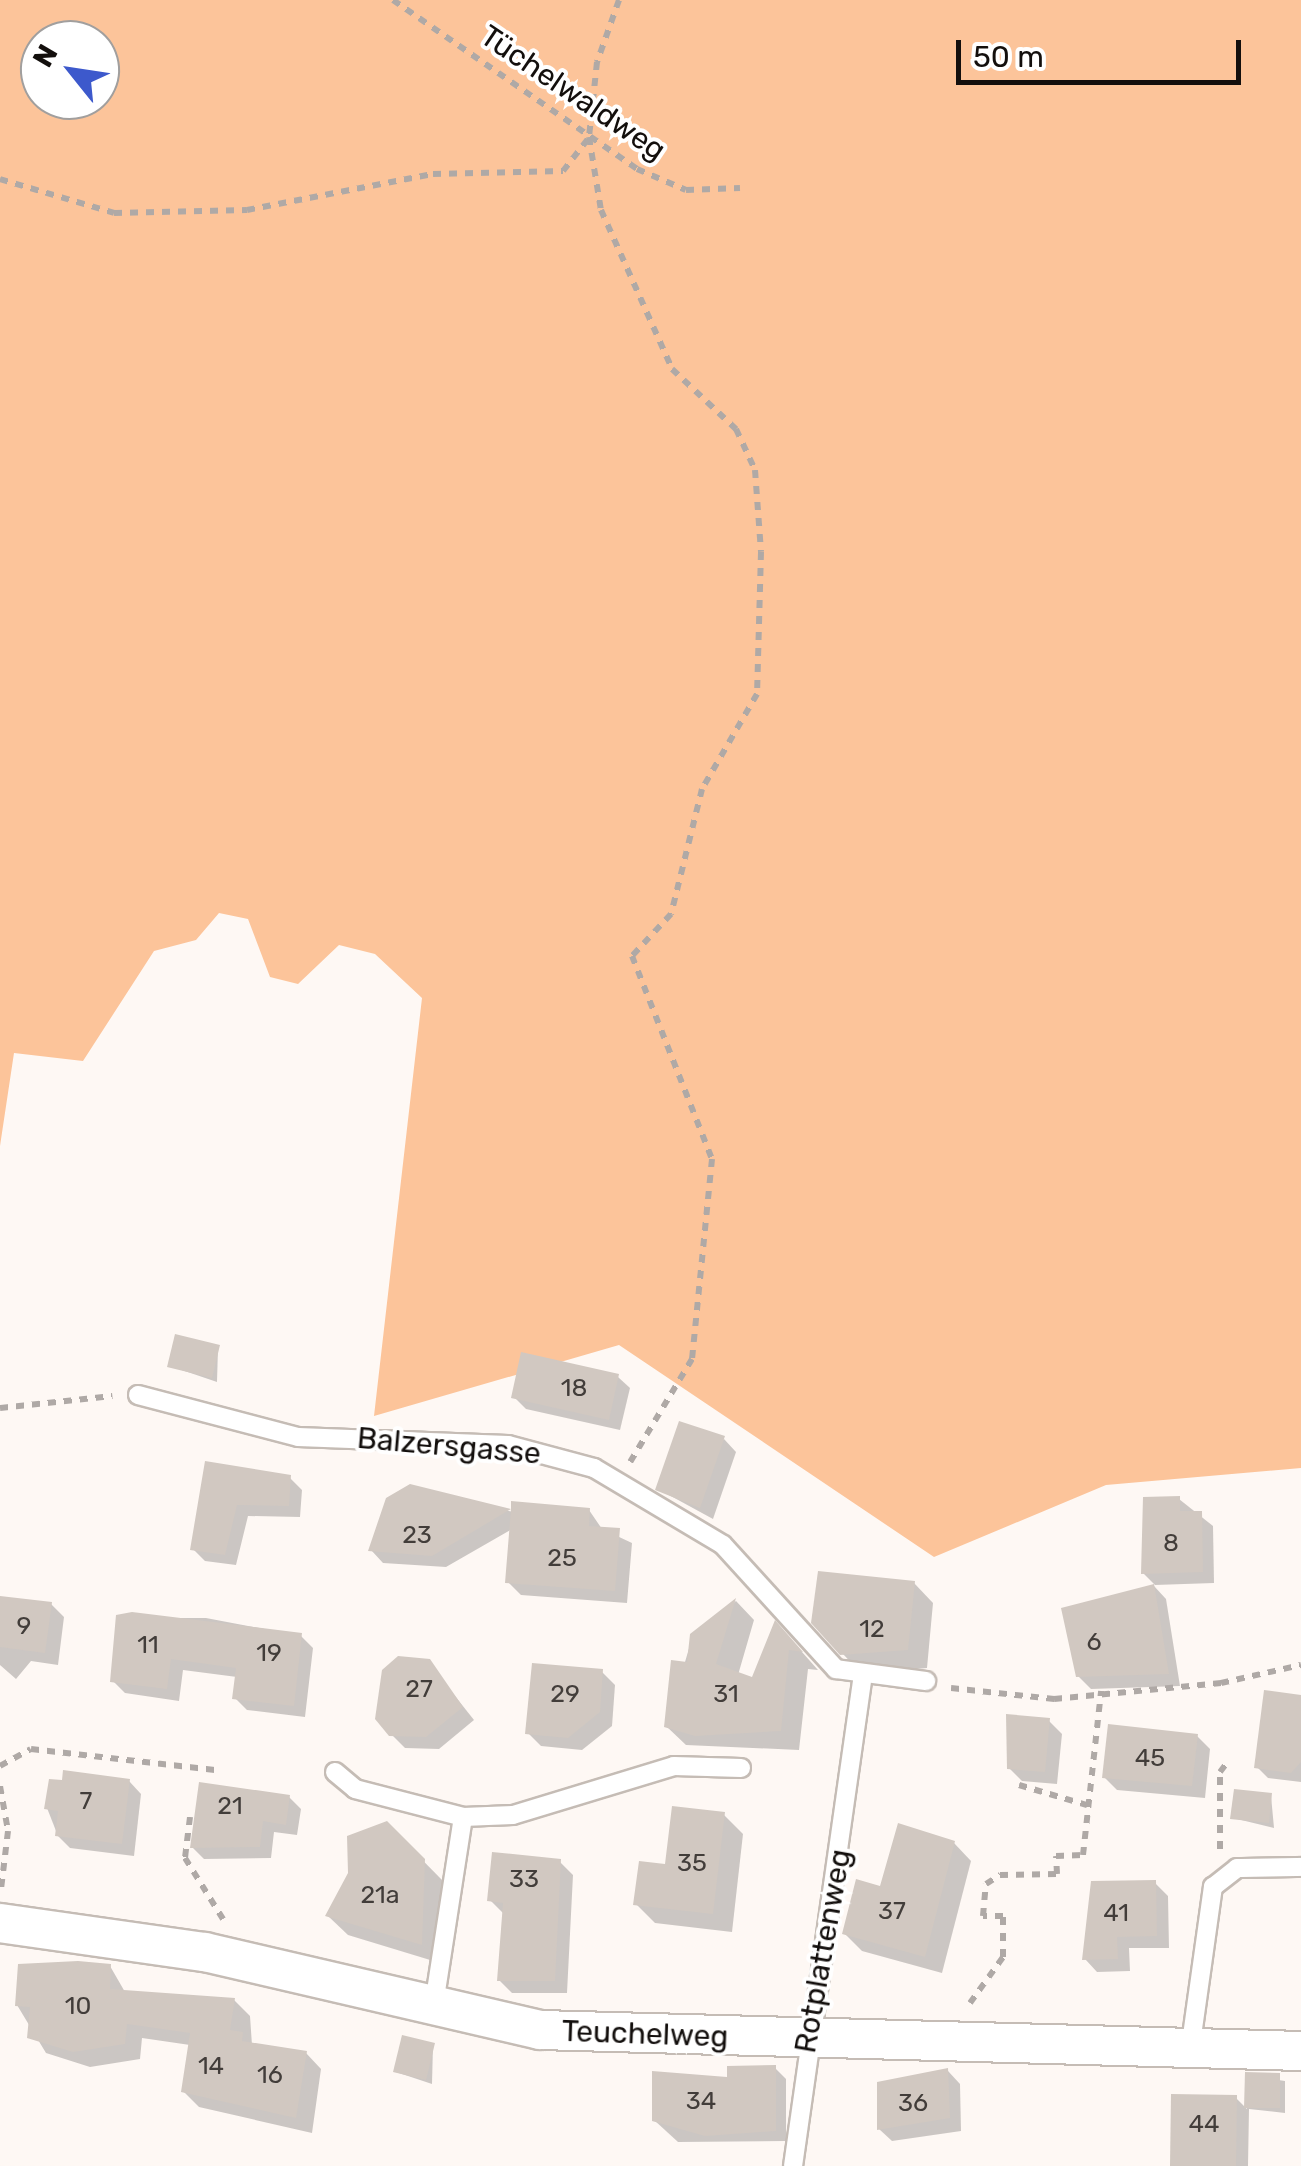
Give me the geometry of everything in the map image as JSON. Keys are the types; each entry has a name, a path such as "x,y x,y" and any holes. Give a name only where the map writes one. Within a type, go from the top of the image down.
{"street":[{"name":"Teuchelweg","path":"0,1924 205,1952 433,2011 609,2036 1191,2042 1301,2051"}],"lane":[{"name":"Balzersgasse","path":"138,1395 298,1437 508,1445 618,1482 723,1545 836,1669 863,1677 926,1681"},
{"name":"Rotplattenweg","path":"794,2166 808,2038 840,1890 843,1784 863,1677"},
{"path":"335,1772 355,1789 463,1817 513,1815 674,1766 741,1768"},
{"path":"433,2011 463,1817"},
{"path":"1191,2042 1208,1898 1238,1868 1301,1866"}],"path":[{"name":"Tüchelwaldweg","path":"393,0 589,137 686,190 740,188"},
{"path":"618,1482 692,1360 712,1159 632,956 671,914 702,789 757,694 761,552 755,470 736,429 672,369 602,210 589,137 597,62 619,0"},
{"path":"0,180 114,213 247,210 434,174 563,171 589,137"},
{"path":"0,1408 138,1395"},
{"path":"926,1681 1054,1698 1101,1690 1221,1684 1301,1665"},
{"path":"964,2038 964,2002 976,2003 976,1982 1003,1956 1003,1916 983,1916 983,1890 1000,1875 1057,1874 1056,1856 1083,1855 1101,1690"},
{"path":"0,1766 31,1749 215,1770"},
{"path":"1230,1760 1220,1772 1216,1844 1238,1868"},
{"path":"1020,1785 1087,1804"},
{"path":"0,1786 8,1831 0,1898"},
{"path":"190,1817 184,1858 226,1917"}],"shaded area":[{"path":"0,0 1301,0 1301,1468 1106,1485 934,1557 619,1345 374,1416 422,998 375,954 339,945 298,984 270,977 248,919 219,913 196,940 154,951 83,1061 14,1053 0,1146"}],"building":[{"path":"175,1334 220,1345 212,1378 167,1367"},
{"path":"521,1352 619,1374 609,1420 511,1398"},
{"path":"679,1421 725,1436 700,1508 655,1490"},
{"path":"205,1461 291,1475 289,1506 237,1505 225,1555 190,1550"},
{"path":"410,1484 511,1509 432,1556 368,1551 386,1498"},
{"path":"1180,1496 1180,1511 1202,1511 1203,1572 1141,1574 1143,1497"},
{"path":"511,1501 590,1508 589,1526 620,1528 615,1591 505,1583"},
{"path":"818,1571 915,1581 908,1650 840,1655 811,1623"},
{"path":"1154,1584 1169,1674 1076,1677 1061,1608"},
{"path":"0,1596 52,1602 45,1653 0,1647"},
{"path":"736,1598 716,1664 752,1677 775,1620 803,1652 789,1650 781,1731 695,1736 664,1727 671,1660 687,1662 690,1634"},
{"path":"132,1612 302,1633 294,1706 232,1699 236,1668 171,1659 167,1689 110,1682 116,1615"},
{"path":"398,1656 430,1659 463,1707 426,1737 389,1736 375,1719 382,1670"},
{"path":"532,1663 603,1669 600,1712 568,1738 525,1734"},
{"path":"1264,1690 1301,1695 1301,1762 1291,1773 1254,1768"},
{"path":"1006,1714 1050,1718 1045,1772 1007,1769"},
{"path":"1108,1724 1198,1734 1192,1786 1102,1778"},
{"path":"63,1770 130,1779 122,1844 55,1836 58,1811 44,1809 49,1779 62,1780"},
{"path":"199,1782 290,1795 286,1825 263,1821 260,1847 190,1848"},
{"path":"1234,1789 1272,1793 1269,1823 1230,1819"},
{"path":"672,1806 725,1812 713,1914 633,1905 639,1861 665,1864"},
{"path":"387,1821 425,1859 422,1945 325,1916 348,1873 347,1836"},
{"path":"898,1823 955,1841 925,1957 842,1934 856,1879 880,1886"},
{"path":"492,1852 561,1859 555,1981 497,1981 503,1903 487,1901"},
{"path":"1156,1880 1157,1936 1117,1937 1118,1959 1082,1960 1091,1881"},
{"path":"18,1964 111,1964 110,1989 235,1998 230,2030 243,2032 242,2041 307,2051 296,2118 181,2092 190,2033 127,2024 125,2044 73,2052 27,2038 30,2007 15,2006"},
{"path":"402,2035 435,2043 426,2080 393,2072"},
{"path":"776,2065 776,2131 705,2136 652,2121 652,2071 727,2077 727,2066"},
{"path":"948,2068 950,2118 877,2130 877,2082"},
{"path":"1245,2072 1280,2073 1280,2108 1244,2108"},
{"path":"1171,2094 1237,2095 1236,2166 1170,2166"}]}
